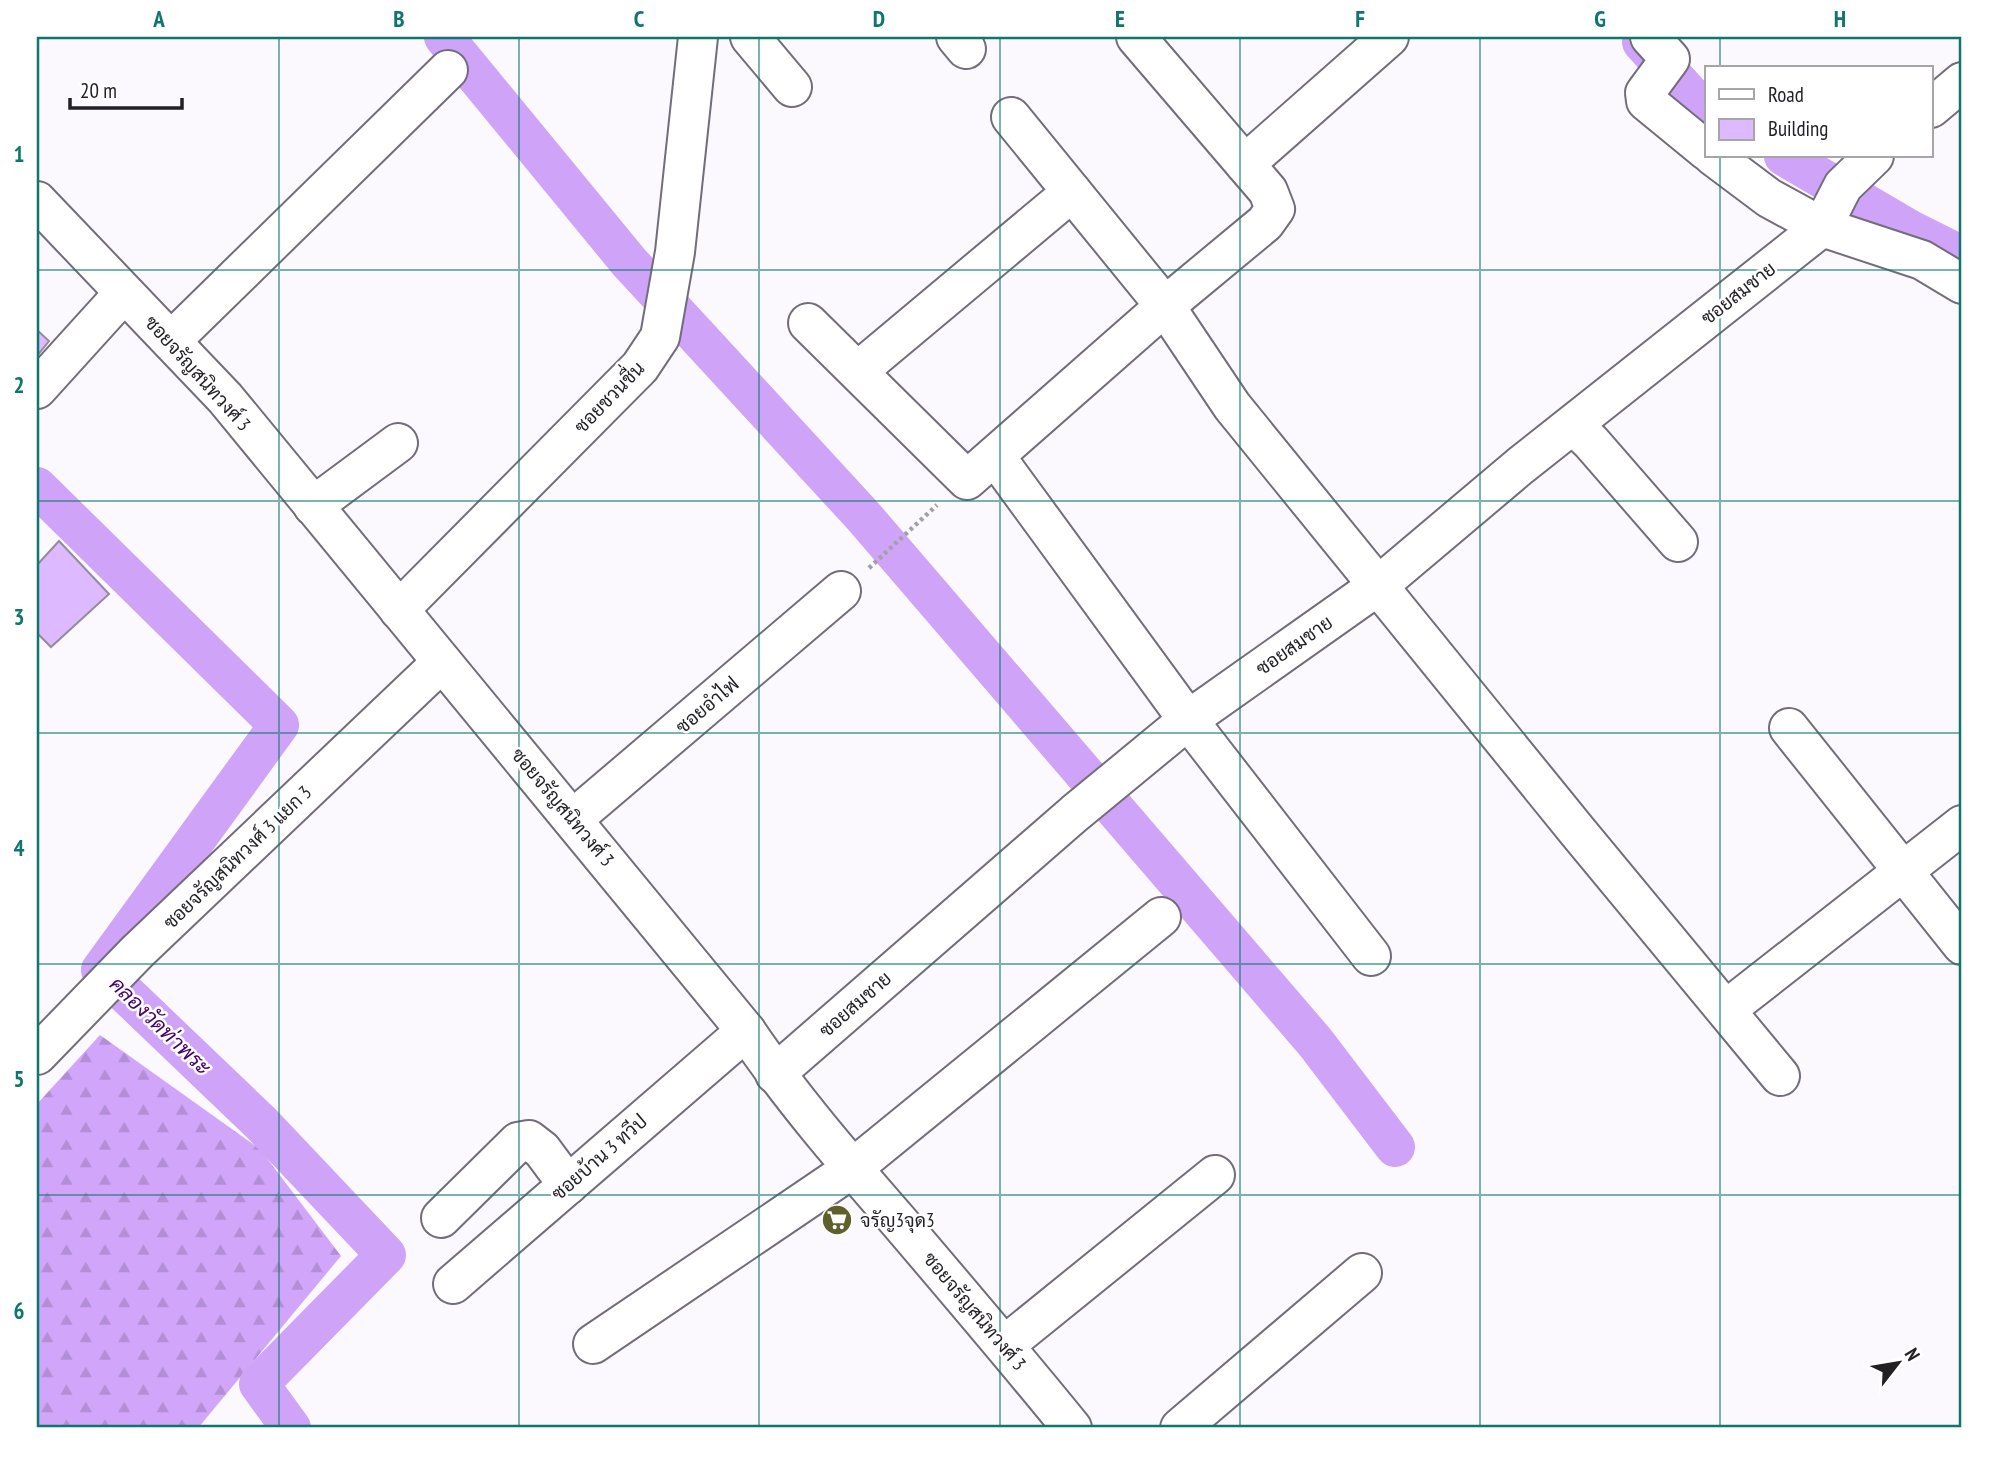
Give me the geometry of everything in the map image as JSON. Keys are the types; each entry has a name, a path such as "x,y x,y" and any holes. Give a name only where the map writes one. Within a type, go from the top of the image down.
{"street":[{"name":"ซอยชวนชื่น","path":"399,610 640,367 660,337 675,252 698,37"},
{"path":"750,37 792,87"},
{"path":"1245,164 1389,37"},
{"path":"808,323 967,480 995,456 1265,223 1275,209 1268,191 1140,38"},
{"path":"1655,62 1645,93 1646,101 1705,149"},
{"path":"171,341 448,70"},
{"path":"1932,107 1962,82"},
{"path":"1011,117 1166,306 1232,406 1780,1076"},
{"path":"1716,158 1769,198 1831,211 1962,284"},
{"name":"ซอยสมชาย","path":"775,1074 1075,813 1188,720 1379,585 1831,211 1843,186 1872,158"},
{"path":"858,371 1072,192"},
{"name":"ซอยจรัญสนิทวงศ์ 3","path":"37,201 225,398 746,1031 775,1074 1072,1428"},
{"path":"37,388 124,293"},
{"path":"1573,425 1678,542"},
{"path":"313,506 398,443"},
{"path":"995,456 1188,720 1371,956"},
{"name":"ซอยอำไฟ","path":"573,819 841,591"},
{"name":"ซอยจรัญสนิทวงศ์ 3 แยก 3","path":"37,1055 137,952 442,662"},
{"path":"1789,728 1962,945"},
{"path":"1727,1009 1962,825"},
{"path":"593,1345 853,1168 1161,917"},
{"name":"ซอยบ้าน 3 ทวีป","path":"453,1284 746,1031"},
{"path":"441,1218 517,1142 529,1140 542,1150 568,1185"},
{"path":"1005,1345 1215,1175"},
{"path":"1180,1428 1362,1273"}],"path":[{"path":"882,557 919,520"}],"green space":[{"path":"100,1035 260,1149 341,1256 198,1428 37,1428 37,1104"}],"building":[{"path":"37,330 49,341 37,356"},
{"path":"59,541 109,594 51,647 37,633 37,565"}],"waterway":[{"path":"444,37 629,262 863,516 1315,1042 1395,1147"},
{"path":"1642,42 1705,109"},
{"path":"1787,158 1912,231 1962,256"},
{"name":"คลองวัดท่าพระ","path":"37,487 279,725 101,970 262,1124 386,1255 259,1384 291,1428"}],"place":[{"name":"จรัญ3จุด3","path":"837,1220"}]}
